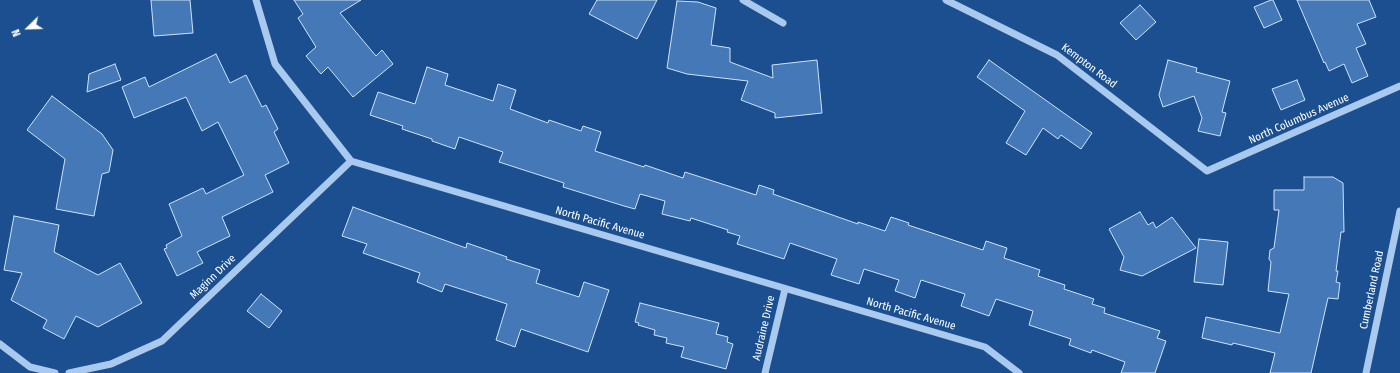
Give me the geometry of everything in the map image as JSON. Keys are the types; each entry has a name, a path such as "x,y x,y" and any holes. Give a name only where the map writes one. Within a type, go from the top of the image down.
{"street":[{"path":"256,0 275,64 351,161"},
{"path":"743,0 783,23"},
{"name":"Kempton Road","path":"946,0 1057,55 1207,171"},
{"name":"North Columbus Avenue","path":"1207,171 1400,86"},
{"name":"North Pacific Avenue","path":"351,161 985,348 1018,373"},
{"name":"Maginn Drive","path":"69,373 111,364 162,341 351,161"},
{"name":"Cumberland Road","path":"1366,373 1400,211"},
{"name":"Audraine Drive","path":"765,373 784,289"},
{"path":"0,344 30,367 55,373"}],"building":[{"path":"151,0 190,0 193,33 154,36"},
{"path":"294,0 361,0 340,13 376,56 382,50 393,64 353,97 328,67 321,74 306,56 316,47 298,18 303,14"},
{"path":"597,0 657,0 637,39 589,14"},
{"path":"1273,0 1282,20 1264,28 1254,7"},
{"path":"1297,0 1369,0 1376,17 1357,24 1366,44 1356,48 1368,76 1352,83 1344,64 1329,71 1325,62 1324,63"},
{"path":"677,1 698,2 716,8 711,45 730,48 730,62 773,78 772,65 817,60 822,113 775,118 775,113 741,100 748,81 687,74 667,68"},
{"path":"1140,5 1156,22 1136,40 1120,23"},
{"path":"216,54 230,83 246,75 262,107 266,105 278,129 274,132 289,163 265,175 273,192 222,217 230,236 197,252 203,263 177,276 164,249 167,248 166,245 182,236 169,204 203,188 206,194 244,175 218,122 202,131 186,97 134,118 122,87 145,77 149,87"},
{"path":"989,60 1092,133 1081,149 1061,135 1058,139 1043,128 1026,155 1006,143 1025,111 977,77"},
{"path":"1168,60 1197,68 1196,72 1230,81 1222,112 1226,113 1220,136 1198,131 1202,118 1194,96 1163,107 1159,95"},
{"path":"115,64 121,80 87,92 89,74"},
{"path":"427,67 448,74 445,85 493,101 498,84 516,90 510,109 548,123 549,120 581,131 583,126 601,132 595,151 644,167 645,165 683,178 685,172 756,195 759,185 774,190 773,194 858,224 858,222 885,231 891,217 909,223 908,225 983,250 986,241 1007,248 1004,258 1040,270 1038,276 1065,285 1064,289 1094,299 1092,304 1105,308 1104,313 1160,331 1157,338 1166,341 1155,373 1121,373 1125,362 1092,350 1091,353 1069,345 1071,339 1029,325 1033,311 996,299 989,316 961,306 965,294 921,280 915,298 895,291 899,280 864,269 859,284 831,275 837,259 790,243 784,259 737,244 740,236 727,232 728,230 691,218 690,221 662,214 665,201 640,194 635,209 624,206 563,187 564,183 499,162 503,152 459,137 455,149 432,141 432,139 402,129 403,126 370,115 378,92 415,104"},
{"path":"1297,80 1305,100 1281,110 1272,89"},
{"path":"52,96 102,134 113,150 109,172 102,174 94,216 56,209 65,159 27,130"},
{"path":"1304,177 1333,177 1343,183 1344,232 1341,232 1336,271 1338,271 1336,282 1340,283 1338,299 1328,298 1311,373 1270,373 1275,353 1233,343 1232,345 1202,338 1206,317 1280,333 1289,294 1268,291 1271,262 1269,259 1270,250 1274,248 1279,210 1274,210 1274,190 1304,190"},
{"path":"353,207 466,248 467,243 507,257 506,259 540,270 536,283 579,297 584,282 609,290 588,352 521,329 515,347 496,340 507,304 445,284 442,292 417,282 420,273 363,253 367,244 342,236"},
{"path":"1140,212 1148,225 1153,222 1156,228 1172,217 1196,248 1142,276 1120,270 1124,257 1109,229"},
{"path":"14,216 59,225 54,252 98,275 120,263 142,303 98,327 76,316 64,339 43,328 47,320 11,300 22,273 4,270"},
{"path":"1199,239 1228,242 1223,285 1194,282"},
{"path":"261,294 282,311 269,328 247,311"},
{"path":"640,303 719,323 716,334 728,337 727,342 733,344 726,369 681,357 684,347 666,343 667,338 654,335 655,330 638,325 639,323 635,322"}]}
